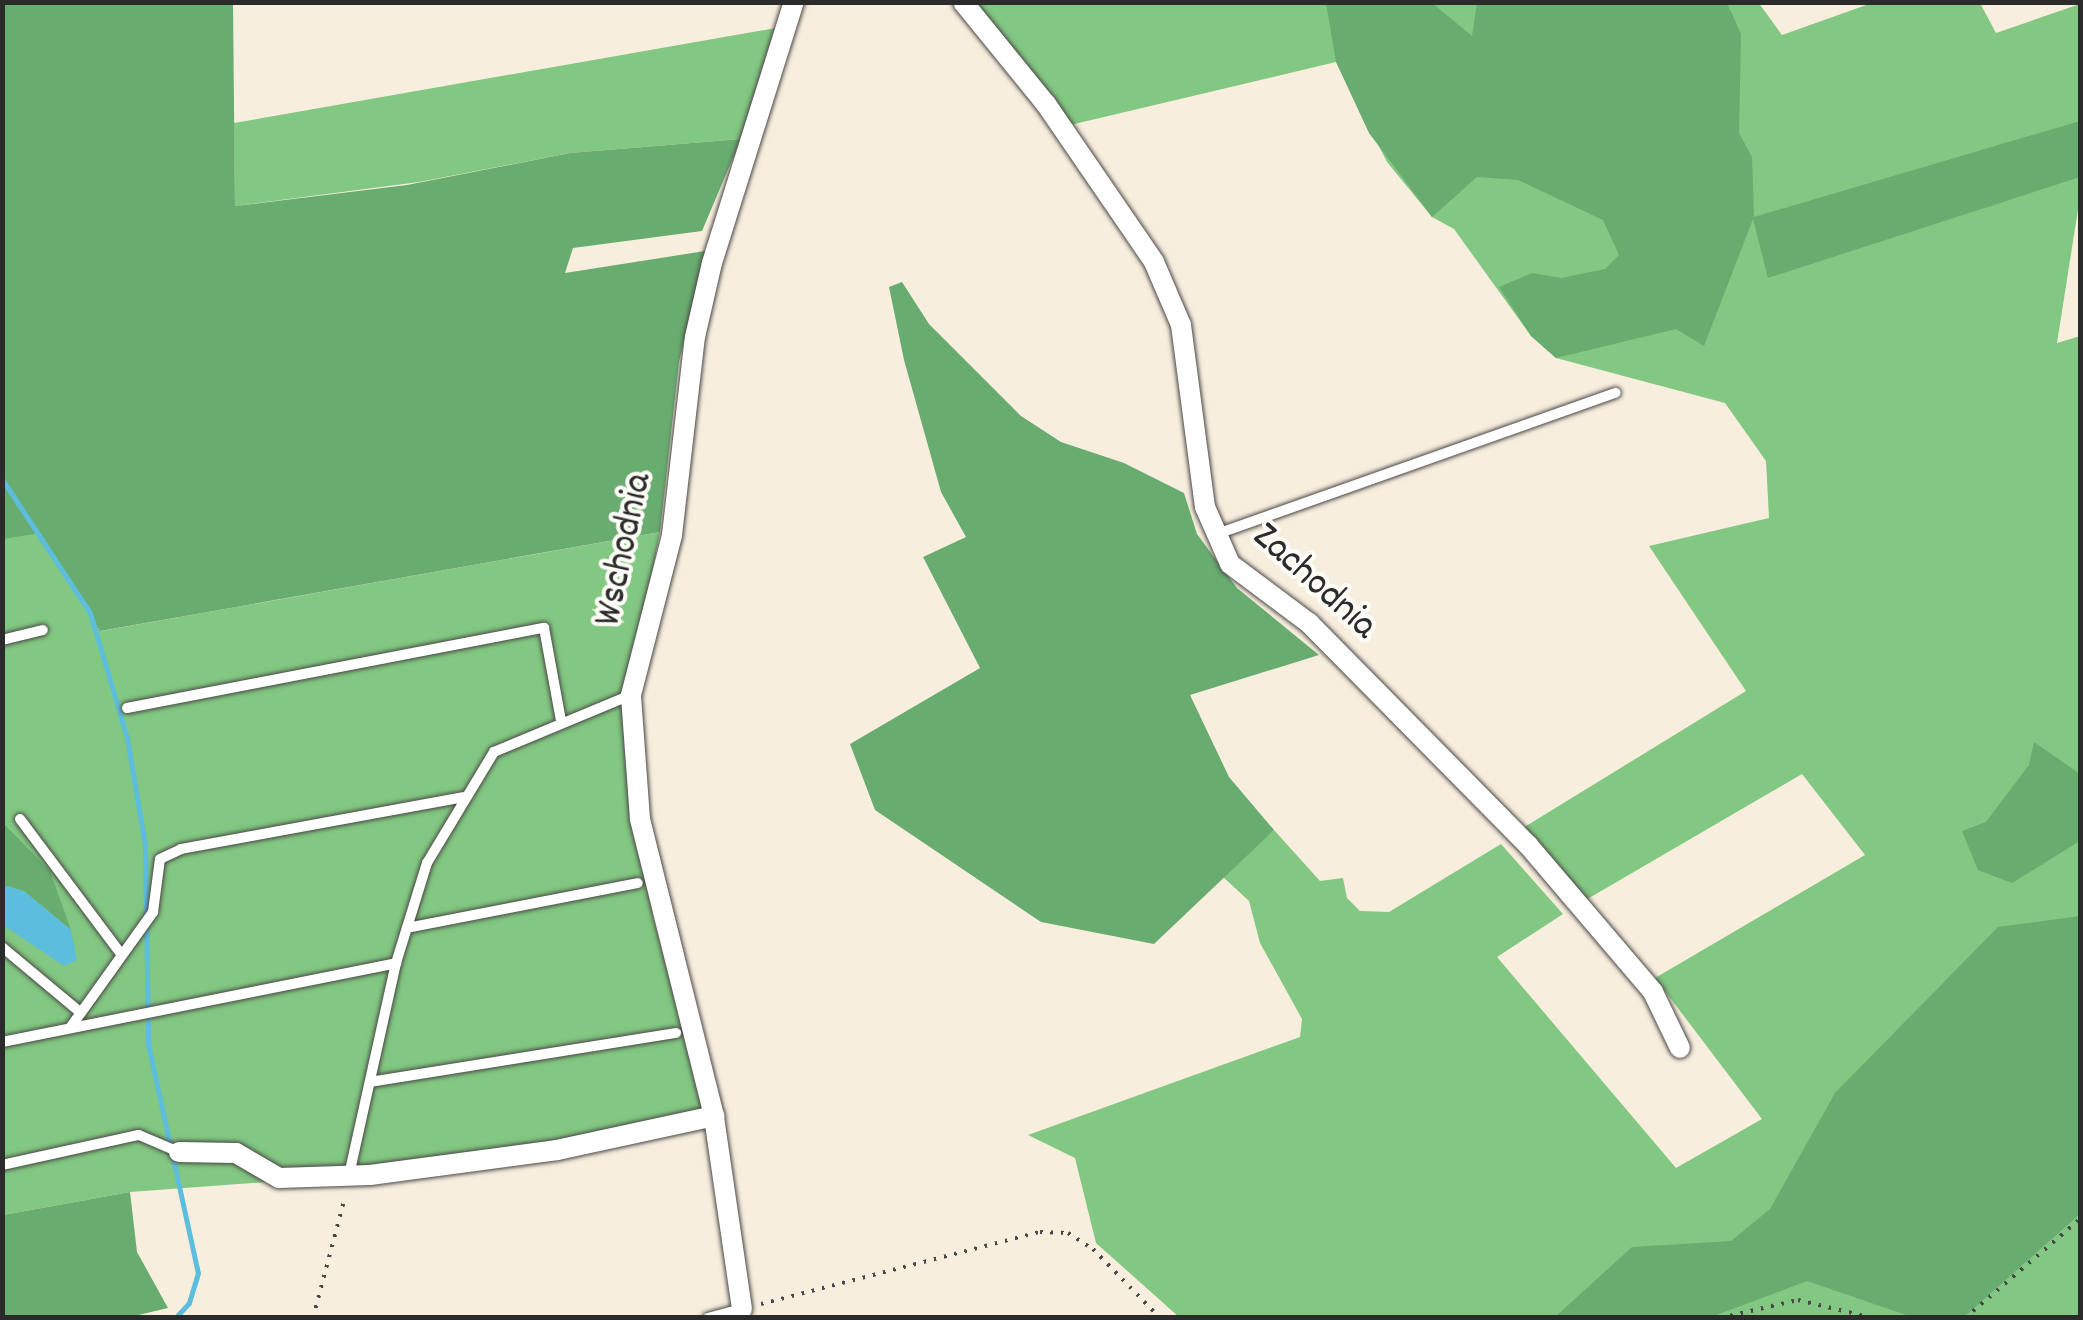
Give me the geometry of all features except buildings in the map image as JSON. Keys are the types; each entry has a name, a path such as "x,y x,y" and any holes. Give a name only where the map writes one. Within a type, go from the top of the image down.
{"street":[{"name":"Wschodnia","path":"742,1310 714,1116 640,819 631,695 672,535 695,337 712,263 794,2"},
{"name":"Zachodnia","path":"964,2 1046,104 1154,262 1181,325 1213,535 1230,564 1321,635 1528,845 1653,992 1680,1048"},
{"path":"180,1152 236,1154 279,1178 349,1176 557,1150 714,1116"}],"lane":[{"path":"1213,535 1616,393"},
{"path":"127,708 544,628 561,721"},
{"path":"2,640 43,630"},
{"path":"349,1176 396,963 427,863 464,796 494,752 631,695"},
{"path":"70,1028 154,912 160,858 181,849 464,796"},
{"path":"20,819 122,954"},
{"path":"407,928 638,883"},
{"path":"2,946 80,1012"},
{"path":"2,1042 396,963"},
{"path":"370,1082 676,1033"},
{"path":"2,1165 139,1135 180,1152"},
{"path":"708,1318 742,1310"}],"path":[{"path":"313,1318 349,1176"},
{"path":"1965,1318 2080,1219"},
{"path":"742,1310 1040,1232 1068,1233 1094,1249 1160,1318"},
{"path":"1720,1318 1798,1300 1873,1318"}],"green space":[{"path":"1758,2 1782,35 1872,3 1980,3 1996,33 2080,4 2080,197 2057,343 2080,336 2080,1317 1179,1317 1096,1243 1075,1158 1028,1135 1300,1037 1302,1019 1260,943 1249,901 1222,876 1274,830 1320,881 1343,878 1347,898 1360,911 1389,912 1501,844 1563,914 1497,957 1676,1168 1762,1119 1655,978 1865,855 1802,774 1584,901 1518,831 1746,691 1649,546 1769,518 1766,461 1725,403 1556,358 1531,336 1454,229 1432,217 1387,162 1336,62 1066,126 971,3"},
{"path":"3,3 233,3 235,206 407,185 570,153 741,139 702,231 573,248 565,273 705,251 679,362 660,532 100,631 40,533 3,539"},
{"path":"1326,3 1432,3 1472,36 1477,3 1727,3 1741,34 1739,133 1752,157 1754,217 2080,121 2080,177 1768,278 1753,219 1704,346 1676,329 1556,358 1531,336 1499,287 1532,273 1561,278 1605,269 1619,255 1603,220 1518,180 1477,177 1432,217 1369,133 1336,62"},
{"path":"776,28 741,139 570,153 419,182 235,206 234,123"},
{"path":"902,282 929,324 1021,416 1061,442 1124,463 1184,493 1197,534 1237,588 1319,655 1190,695 1229,777 1274,830 1154,944 1041,922 875,810 850,744 980,668 923,557 966,537 941,492 904,360 889,287"},
{"path":"36,530 95,612 101,631 660,532 635,662 633,808 653,917 710,1125 281,1181 130,1192 3,1215 3,537"},
{"path":"2034,742 2080,774 2080,841 2012,883 1978,870 1962,831 1986,822 2029,765"},
{"path":"3,823 50,871 71,930 24,891 3,885"},
{"path":"2080,916 2080,1214 1964,1317 1912,1317 1807,1281 1711,1317 1555,1317 1632,1247 1731,1241 1770,1209 1835,1093 1998,927"},
{"path":"130,1192 137,1252 168,1308 130,1317 3,1317 3,1215"}],"water":[{"path":"3,885 24,891 71,930 77,960 64,966 3,925"}],"waterway":[{"path":"2,479 90,613 127,738 145,846 148,1044 198,1273 189,1303 175,1318"}]}
